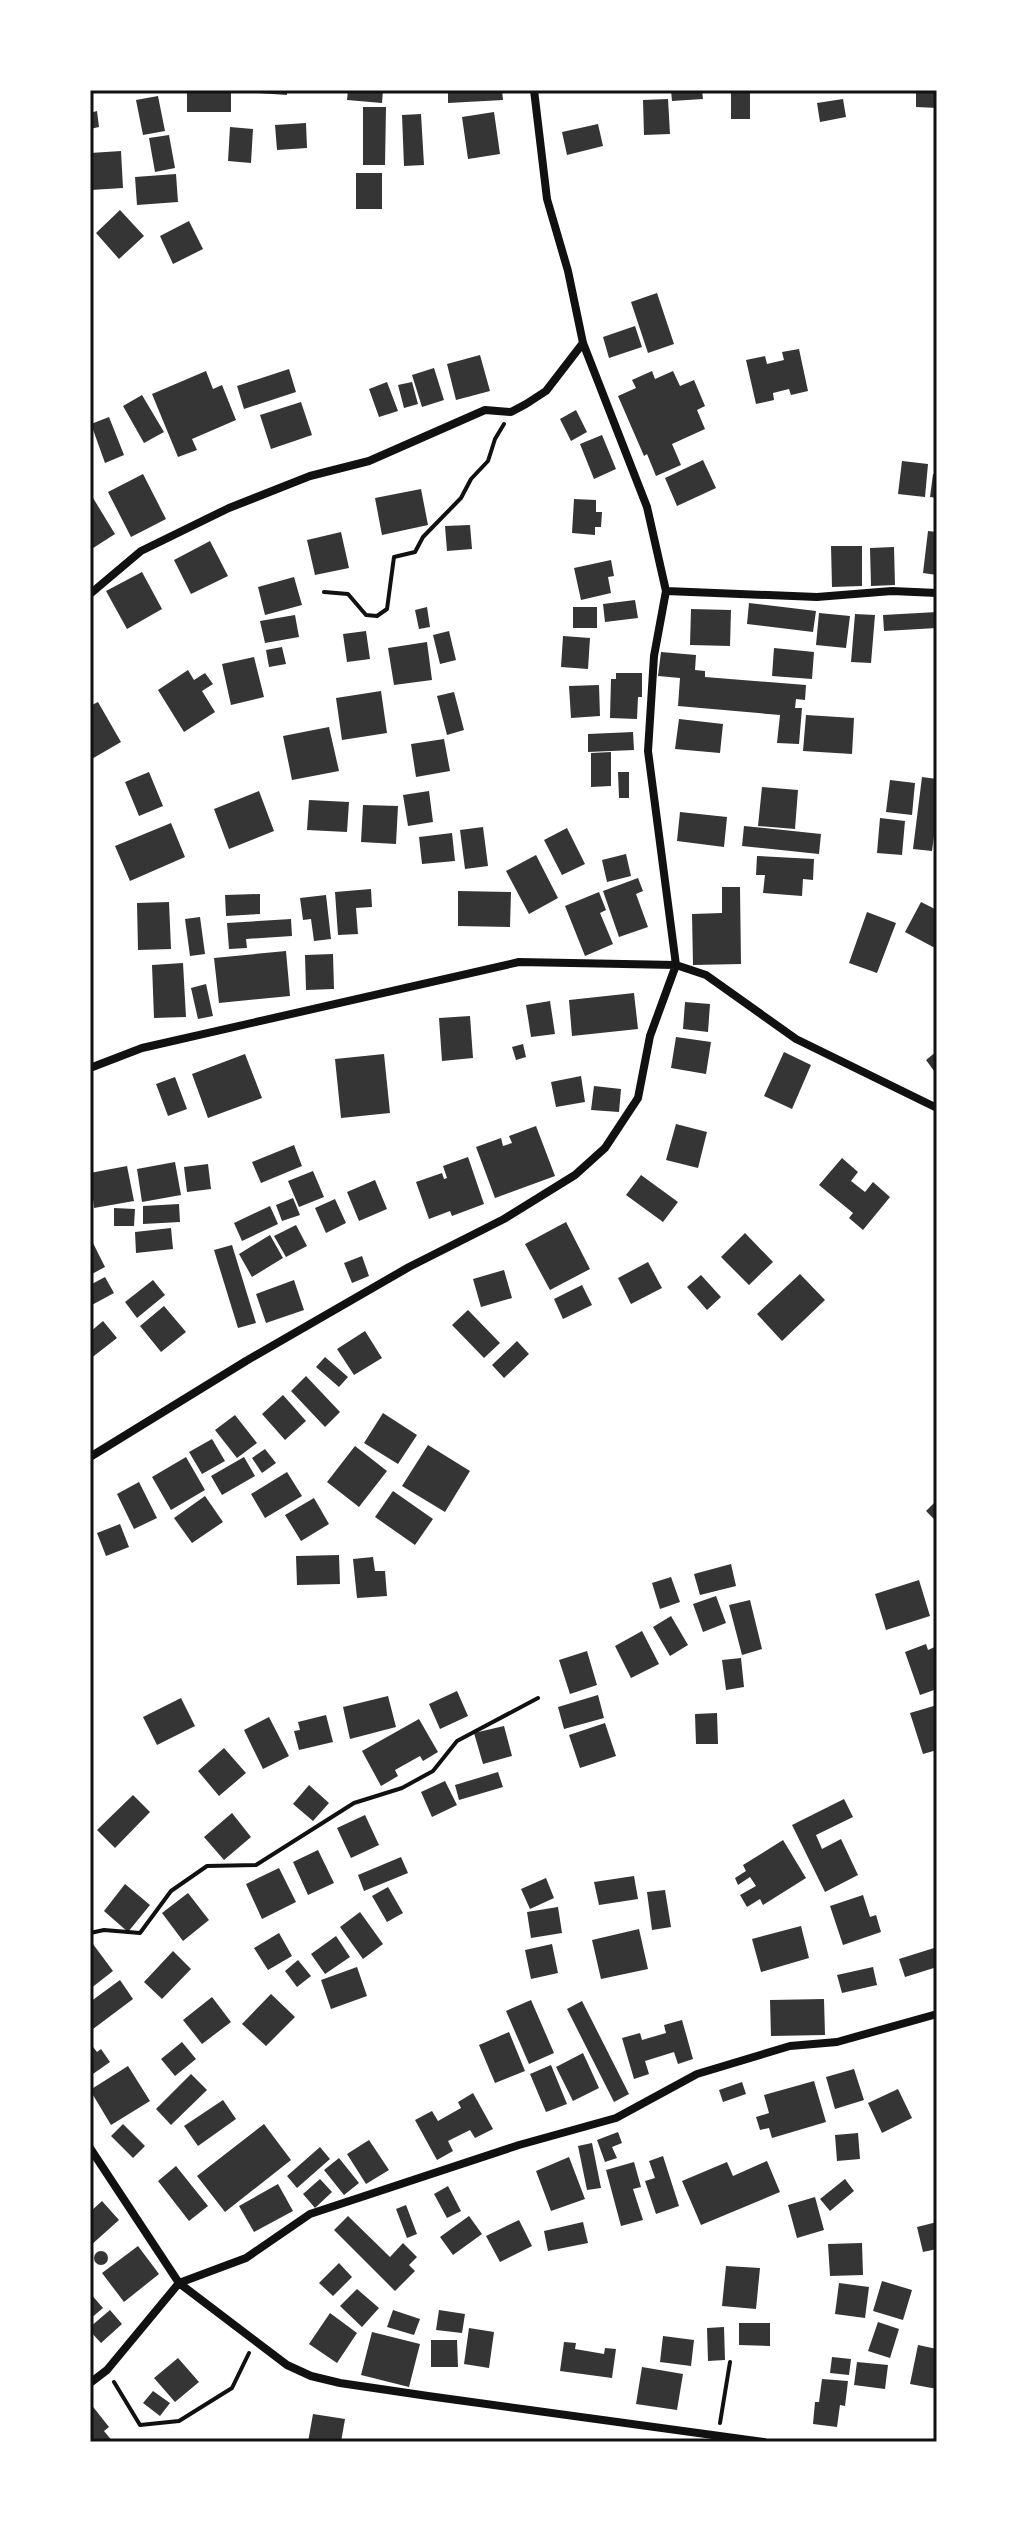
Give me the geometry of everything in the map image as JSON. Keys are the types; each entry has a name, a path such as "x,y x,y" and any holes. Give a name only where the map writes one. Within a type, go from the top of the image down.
{"street":[{"path":"90,1457 328,1314 409,1267 504,1219 575,1175 605,1148 638,1098 650,1036 676,965 648,751 654,656 666,591 647,507 583,343 568,271 547,199 534,90"},
{"path":"90,594 141,551 229,508 310,476 369,461 485,410 511,412 546,391 583,343"},
{"path":"666,591 817,597 892,591 937,593"},
{"path":"90,1068 142,1048 519,962 676,965 706,975 796,1039 937,1108"},
{"path":"90,2383 107,2370 179,2283 246,2258 310,2214 519,2145 616,2118 697,2074 790,2046 837,2042 937,2014"},
{"path":"90,2148 179,2283 287,2365 311,2376 717,2440 764,2442"}],"path":[{"path":"324,592 348,594 366,615 377,616 387,609 394,557 415,552 423,537 461,498 471,479 488,461 495,439 511,412"},
{"path":"90,1933 104,1930 140,1933 171,1891 207,1866 256,1865 354,1803 402,1788 433,1771 457,1741 538,1698"},
{"path":"107,2370 140,2425 179,2421 232,2388 255,2340"},
{"path":"717,2440 730,2362"}],"building":[{"path":"187,90 231,90 231,112 187,112"},
{"path":"258,90 287,90 287,95 258,93"},
{"path":"348,90 383,90 382,103 347,100"},
{"path":"448,90 502,90 503,100 448,103"},
{"path":"671,90 702,90 703,99 672,101"},
{"path":"916,90 937,90 937,108 916,107"},
{"path":"731,92 750,92 750,119 731,119"},
{"path":"158,96 165,131 143,135 136,100"},
{"path":"668,99 670,134 644,135 643,100"},
{"path":"843,99 846,117 820,122 817,103"},
{"path":"363,107 386,107 385,165 363,165"},
{"path":"97,111 99,127 90,129 90,113"},
{"path":"494,112 500,154 468,159 462,117"},
{"path":"421,114 424,165 404,166 402,115"},
{"path":"306,123 307,148 277,150 275,125"},
{"path":"598,124 603,146 567,155 562,132"},
{"path":"230,127 253,129 251,163 228,161"},
{"path":"169,135 175,168 155,172 149,138"},
{"path":"121,151 123,188 91,190 90,153"},
{"path":"356,173 382,173 382,209 356,209"},
{"path":"176,174 178,202 137,205 135,177"},
{"path":"120,210 144,236 119,259 96,233"},
{"path":"189,221 203,249 173,264 160,236"},
{"path":"657,293 674,344 648,353 631,302"},
{"path":"635,326 642,347 609,358 603,337"},
{"path":"799,349 808,391 791,395 789,389 773,393 774,400 756,404 746,360 765,356 767,364 784,360 782,352"},
{"path":"480,355 490,391 456,400 447,364"},
{"path":"434,368 444,400 422,407 412,375"},
{"path":"289,369 296,392 244,409 237,386"},
{"path":"206,371 213,389 222,385 236,420 192,439 197,450 178,457 152,394"},
{"path":"652,371 655,379 673,371 680,386 694,380 705,406 697,410 705,429 672,444 681,465 656,476 618,396 636,388 632,380"},
{"path":"387,382 398,411 379,417 369,389"},
{"path":"412,382 418,404 404,408 398,385"},
{"path":"142,395 164,432 144,443 123,406"},
{"path":"301,402 312,435 271,449 260,415"},
{"path":"576,410 587,432 571,441 560,419"},
{"path":"109,417 124,455 105,463 91,424"},
{"path":"602,435 616,469 594,479 580,444"},
{"path":"703,460 716,488 677,506 665,478"},
{"path":"902,461 928,464 925,497 898,494"},
{"path":"143,474 166,519 131,537 108,492"},
{"path":"933,474 937,474 937,498 930,497"},
{"path":"421,489 428,525 382,535 375,498"},
{"path":"90,493 115,534 90,550"},
{"path":"574,499 596,500 596,512 602,512 601,527 595,527 595,535 572,533"},
{"path":"470,525 472,549 447,551 445,526"},
{"path":"928,531 937,532 937,575 923,573"},
{"path":"341,532 349,568 315,575 307,540"},
{"path":"210,541 228,576 191,594 174,560"},
{"path":"831,546 862,546 862,586 832,587"},
{"path":"894,547 895,585 871,586 870,548"},
{"path":"611,560 614,576 608,577 611,593 581,600 574,568"},
{"path":"142,572 162,609 127,629 106,591"},
{"path":"294,577 302,605 265,615 258,587"},
{"path":"635,600 638,618 605,622 603,604"},
{"path":"749,603 816,611 813,632 747,624"},
{"path":"427,607 430,627 419,629 415,610"},
{"path":"573,607 597,607 597,628 573,628"},
{"path":"691,609 731,610 730,646 690,645"},
{"path":"937,612 937,628 884,631 883,615"},
{"path":"819,613 850,616 846,648 816,645"},
{"path":"855,614 875,615 871,663 851,662"},
{"path":"295,615 299,637 265,643 260,621"},
{"path":"366,631 370,659 347,662 343,634"},
{"path":"449,631 456,660 440,664 433,635"},
{"path":"563,636 590,638 588,669 561,667"},
{"path":"427,642 432,680 394,685 388,648"},
{"path":"282,647 286,664 269,667 266,650"},
{"path":"774,648 814,652 812,679 772,676"},
{"path":"661,652 696,655 695,670 705,671 705,677 806,685 805,700 796,699 795,708 802,708 799,744 777,743 780,715 678,706 680,678 658,676"},
{"path":"254,657 264,697 231,705 222,664"},
{"path":"188,670 194,680 205,673 213,684 202,691 215,712 184,732 158,690"},
{"path":"616,673 642,673 642,697 638,697 637,719 610,718 611,679 616,679"},
{"path":"599,685 600,716 571,718 569,686"},
{"path":"381,691 387,733 342,740 336,698"},
{"path":"454,692 464,730 447,735 437,696"},
{"path":"98,702 121,742 90,760 90,706"},
{"path":"806,715 854,718 852,754 803,751"},
{"path":"679,719 723,724 720,753 675,749"},
{"path":"329,727 339,771 292,780 283,736"},
{"path":"633,732 634,750 588,752 588,734"},
{"path":"444,739 450,771 416,777 411,744"},
{"path":"611,752 611,786 591,787 591,753"},
{"path":"149,772 163,806 139,816 125,782"},
{"path":"618,772 629,772 629,798 619,798"},
{"path":"922,777 937,779 932,851 913,849"},
{"path":"890,780 915,783 912,815 886,812"},
{"path":"762,787 798,790 795,829 758,826"},
{"path":"259,791 274,831 229,849 214,809"},
{"path":"429,791 433,822 408,826 403,795"},
{"path":"309,800 349,802 347,832 307,830"},
{"path":"363,805 398,806 396,844 361,842"},
{"path":"680,812 727,817 724,847 677,841"},
{"path":"880,818 905,821 902,855 877,853"},
{"path":"171,823 185,857 130,881 115,846"},
{"path":"744,826 821,834 819,854 742,846"},
{"path":"483,827 488,866 465,869 460,830"},
{"path":"567,828 585,864 562,875 544,840"},
{"path":"452,833 455,861 422,864 419,837"},
{"path":"626,854 631,876 607,882 602,860"},
{"path":"536,855 558,898 529,914 506,871"},
{"path":"757,856 814,859 813,880 803,879 802,896 763,893 765,875 756,875"},
{"path":"638,878 643,891 636,894 648,927 619,937 603,891"},
{"path":"722,887 740,887 741,964 693,965 692,914 722,913"},
{"path":"371,889 372,907 356,908 358,934 338,935 335,892"},
{"path":"458,891 511,892 510,927 458,926"},
{"path":"599,892 606,910 600,913 613,944 585,956 565,906"},
{"path":"260,894 260,914 226,916 225,895"},
{"path":"326,895 331,939 314,941 311,919 303,920 300,898"},
{"path":"169,902 171,949 138,950 137,903"},
{"path":"921,902 937,910 935,948 905,932"},
{"path":"867,912 896,923 877,973 849,963"},
{"path":"200,917 205,954 190,956 185,919"},
{"path":"291,919 292,936 246,939 247,948 229,949 227,923"},
{"path":"286,951 290,996 219,1003 214,958"},
{"path":"333,954 334,989 306,990 305,955"},
{"path":"183,963 186,1017 154,1018 152,965"},
{"path":"206,984 213,1016 198,1019 191,988"},
{"path":"634,993 638,1029 572,1036 569,1000"},
{"path":"550,1001 555,1034 531,1037 526,1005"},
{"path":"685,1002 710,1004 708,1032 683,1029"},
{"path":"470,1016 473,1058 442,1061 439,1018"},
{"path":"676,1037 711,1042 706,1074 671,1068"},
{"path":"523,1044 526,1057 516,1060 512,1047"},
{"path":"937,1051 937,1075 926,1060"},
{"path":"784,1052 811,1065 792,1109 764,1096"},
{"path":"245,1054 262,1098 208,1118 192,1074"},
{"path":"384,1054 390,1113 341,1118 335,1059"},
{"path":"581,1076 585,1102 556,1107 551,1082"},
{"path":"175,1077 187,1109 168,1116 156,1084"},
{"path":"594,1086 621,1089 619,1112 591,1110"},
{"path":"676,1124 707,1132 698,1168 666,1160"},
{"path":"536,1126 555,1176 495,1198 476,1147 501,1138 503,1146 512,1143 509,1136"},
{"path":"294,1145 302,1166 261,1183 252,1162"},
{"path":"468,1157 484,1204 452,1216 450,1211 429,1219 416,1182 442,1173 444,1179 447,1178 443,1166"},
{"path":"842,1158 858,1172 851,1181 865,1192 873,1182 890,1197 863,1230 849,1218 853,1213 819,1185"},
{"path":"175,1162 181,1195 142,1202 137,1169"},
{"path":"208,1164 211,1189 187,1192 184,1167"},
{"path":"127,1166 134,1201 94,1208 90,1173"},
{"path":"313,1171 324,1197 299,1207 288,1181"},
{"path":"641,1175 678,1202 663,1222 626,1195"},
{"path":"375,1180 387,1209 359,1221 347,1192"},
{"path":"293,1198 300,1215 282,1221 276,1205"},
{"path":"335,1199 346,1223 326,1233 315,1208"},
{"path":"179,1204 180,1222 143,1224 143,1206"},
{"path":"270,1206 278,1224 242,1241 234,1223"},
{"path":"114,1208 135,1209 134,1226 114,1226"},
{"path":"566,1222 590,1269 550,1290 525,1244"},
{"path":"296,1225 307,1246 286,1257 274,1236"},
{"path":"171,1228 173,1249 136,1253 135,1232"},
{"path":"745,1233 773,1262 749,1285 721,1257"},
{"path":"270,1235 283,1258 252,1277 239,1254"},
{"path":"90,1237 105,1267 90,1275"},
{"path":"232,1245 256,1323 238,1328 214,1250"},
{"path":"362,1256 369,1276 352,1283 344,1263"},
{"path":"648,1262 662,1288 631,1304 618,1278"},
{"path":"504,1270 512,1298 481,1307 473,1279"},
{"path":"800,1274 825,1300 782,1341 757,1314"},
{"path":"701,1275 721,1297 707,1310 687,1287"},
{"path":"105,1277 114,1293 90,1306 90,1285"},
{"path":"153,1280 165,1295 137,1318 125,1302"},
{"path":"294,1280 304,1310 266,1323 256,1294"},
{"path":"582,1285 592,1305 563,1319 554,1299"},
{"path":"164,1306 186,1332 161,1352 140,1326"},
{"path":"468,1310 500,1343 484,1358 452,1325"},
{"path":"103,1321 117,1338 90,1359 90,1332"},
{"path":"365,1331 382,1358 354,1375 337,1349"},
{"path":"517,1341 529,1354 504,1378 492,1365"},
{"path":"325,1357 348,1377 339,1387 316,1367"},
{"path":"306,1376 340,1412 325,1427 291,1391"},
{"path":"283,1395 306,1421 285,1440 262,1414"},
{"path":"383,1413 417,1435 398,1464 364,1443"},
{"path":"235,1415 257,1443 237,1458 215,1430"},
{"path":"212,1439 225,1461 202,1474 189,1452"},
{"path":"428,1445 470,1471 445,1512 402,1486"},
{"path":"355,1446 387,1471 359,1507 327,1482"},
{"path":"265,1449 276,1463 262,1473 252,1458"},
{"path":"186,1457 205,1490 171,1510 152,1477"},
{"path":"244,1457 255,1476 222,1495 211,1476"},
{"path":"287,1472 302,1496 265,1518 251,1494"},
{"path":"139,1482 157,1518 134,1529 117,1494"},
{"path":"393,1491 433,1519 415,1545 375,1517"},
{"path":"205,1496 223,1522 192,1543 174,1518"},
{"path":"314,1498 329,1524 301,1541 285,1515"},
{"path":"937,1500 937,1522 926,1511"},
{"path":"120,1524 129,1547 106,1556 97,1533"},
{"path":"339,1555 340,1584 297,1585 296,1556"},
{"path":"373,1557 375,1571 385,1571 387,1596 357,1598 353,1559"},
{"path":"731,1564 736,1586 700,1595 694,1574"},
{"path":"671,1577 680,1602 660,1609 652,1583"},
{"path":"919,1580 930,1616 886,1630 875,1594"},
{"path":"716,1596 726,1623 703,1632 693,1604"},
{"path":"750,1600 762,1649 742,1655 729,1605"},
{"path":"671,1616 688,1645 670,1656 653,1627"},
{"path":"642,1631 659,1664 631,1678 615,1646"},
{"path":"926,1644 928,1650 937,1646 937,1689 920,1695 905,1652"},
{"path":"587,1651 597,1685 570,1694 559,1660"},
{"path":"741,1658 744,1687 726,1690 722,1660"},
{"path":"457,1691 468,1716 440,1729 429,1704"},
{"path":"598,1695 604,1718 564,1729 558,1707"},
{"path":"388,1696 396,1727 350,1739 343,1707"},
{"path":"181,1698 195,1726 157,1745 143,1717"},
{"path":"937,1705 937,1750 923,1754 910,1713"},
{"path":"717,1713 718,1744 696,1744 695,1714"},
{"path":"326,1715 333,1742 299,1750 294,1731 300,1730 298,1722"},
{"path":"269,1717 289,1756 263,1769 244,1730"},
{"path":"419,1719 438,1752 423,1761 420,1756 395,1770 398,1776 381,1786 362,1751"},
{"path":"605,1723 616,1756 580,1768 569,1735"},
{"path":"504,1726 512,1756 483,1764 474,1733"},
{"path":"224,1748 246,1773 219,1796 198,1771"},
{"path":"498,1772 503,1787 459,1800 455,1785"},
{"path":"445,1781 457,1805 432,1817 421,1792"},
{"path":"309,1785 329,1803 313,1821 293,1804"},
{"path":"133,1795 150,1812 115,1848 97,1830"},
{"path":"844,1799 853,1817 816,1835 822,1849 841,1839 858,1875 825,1892 792,1825"},
{"path":"232,1813 251,1837 224,1860 204,1837"},
{"path":"365,1815 379,1845 351,1858 337,1828"},
{"path":"783,1840 806,1878 763,1905 760,1899 747,1907 740,1895 756,1886 750,1877 738,1885 735,1878 746,1871 743,1865"},
{"path":"318,1850 334,1883 308,1895 293,1862"},
{"path":"401,1857 408,1873 364,1891 358,1875"},
{"path":"279,1868 296,1902 262,1919 246,1884"},
{"path":"634,1876 638,1899 599,1905 594,1882"},
{"path":"546,1878 554,1898 530,1909 521,1889"},
{"path":"125,1884 150,1905 128,1932 104,1911"},
{"path":"388,1887 403,1913 387,1922 372,1896"},
{"path":"665,1890 671,1927 652,1930 647,1892"},
{"path":"188,1893 209,1920 183,1941 162,1913"},
{"path":"863,1895 870,1917 876,1915 881,1932 843,1945 830,1906"},
{"path":"558,1907 562,1933 531,1938 527,1912"},
{"path":"360,1912 383,1944 363,1959 340,1927"},
{"path":"801,1926 809,1958 761,1972 752,1939"},
{"path":"639,1929 648,1969 601,1979 592,1940"},
{"path":"279,1933 292,1956 268,1970 254,1948"},
{"path":"336,1936 350,1957 325,1974 311,1954"},
{"path":"90,1940 113,1971 90,1989"},
{"path":"552,1944 558,1973 531,1979 525,1950"},
{"path":"934,1948 937,1967 905,1977 899,1959"},
{"path":"173,1951 191,1969 162,1999 144,1982"},
{"path":"298,1960 311,1976 297,1987 285,1971"},
{"path":"357,1967 367,1996 331,2009 321,1980"},
{"path":"873,1967 877,1985 842,1993 837,1975"},
{"path":"120,1980 133,1999 93,2029 90,2025 90,2002"},
{"path":"271,1994 295,2017 266,2046 242,2024"},
{"path":"212,1997 231,2022 202,2044 183,2020"},
{"path":"824,1999 825,2035 771,2036 770,2000"},
{"path":"531,2000 554,2053 529,2064 506,2011"},
{"path":"582,2001 629,2094 614,2102 567,2009"},
{"path":"682,2020 693,2059 678,2064 674,2052 645,2061 649,2074 634,2079 622,2038 640,2033 642,2040 666,2033 664,2025"},
{"path":"509,2032 525,2071 495,2083 479,2045"},
{"path":"182,2042 196,2059 175,2076 161,2059"},
{"path":"90,2043 97,2052 101,2049 110,2062 90,2076"},
{"path":"583,2053 599,2088 573,2101 556,2067"},
{"path":"551,2065 567,2104 546,2112 530,2074"},
{"path":"128,2066 150,2101 111,2125 90,2090"},
{"path":"854,2069 864,2100 835,2109 826,2077"},
{"path":"191,2074 207,2090 171,2125 156,2109"},
{"path":"814,2081 826,2122 772,2138 769,2128 760,2130 756,2117 769,2113 764,2095"},
{"path":"742,2082 746,2094 723,2102 719,2090"},
{"path":"898,2089 912,2118 882,2133 868,2103"},
{"path":"473,2093 493,2129 475,2138 470,2130 448,2141 453,2151 437,2160 415,2120 432,2111 438,2121 461,2108 458,2102"},
{"path":"223,2100 236,2119 198,2146 184,2126"},
{"path":"123,2124 145,2146 133,2158 111,2136"},
{"path":"264,2124 291,2160 225,2212 197,2176"},
{"path":"618,2132 622,2143 612,2147 617,2158 605,2162 597,2140"},
{"path":"858,2133 860,2159 837,2161 835,2135"},
{"path":"369,2140 389,2170 366,2184 347,2154"},
{"path":"592,2143 601,2188 587,2190 578,2146"},
{"path":"320,2147 330,2159 297,2188 287,2176"},
{"path":"663,2156 679,2206 656,2214 645,2181 655,2178 649,2161"},
{"path":"569,2157 585,2199 551,2211 536,2171"},
{"path":"339,2158 359,2183 344,2195 324,2170"},
{"path":"767,2161 780,2192 701,2225 682,2181 727,2162 733,2176"},
{"path":"634,2162 641,2187 633,2189 643,2220 621,2226 606,2170"},
{"path":"176,2166 208,2206 189,2221 158,2181"},
{"path":"320,2179 332,2192 315,2208 303,2194"},
{"path":"845,2179 854,2191 830,2211 820,2199"},
{"path":"278,2184 293,2211 254,2232 239,2206"},
{"path":"448,2186 461,2211 447,2218 434,2194"},
{"path":"815,2197 824,2230 797,2238 788,2205"},
{"path":"102,2201 119,2220 90,2246 90,2212"},
{"path":"406,2205 417,2234 407,2238 396,2209"},
{"path":"348,2216 390,2257 403,2243 417,2257 409,2265 415,2271 395,2291 334,2230"},
{"path":"469,2216 482,2234 453,2255 440,2237"},
{"path":"519,2220 532,2246 500,2262 486,2236"},
{"path":"583,2222 588,2243 548,2251 544,2231"},
{"path":"937,2222 937,2249 923,2252 917,2227"},
{"path":"862,2243 863,2275 830,2276 828,2244"},
{"path":"138,2246 159,2274 124,2302 102,2273"},
{"path":"101,2251 108,2258 101,2265 94,2258"},
{"path":"339,2263 352,2277 333,2296 319,2283"},
{"path":"726,2266 760,2268 756,2309 722,2306"},
{"path":"882,2281 912,2290 903,2320 873,2311"},
{"path":"839,2283 869,2287 865,2318 835,2314"},
{"path":"357,2289 379,2308 362,2327 340,2306"},
{"path":"90,2293 103,2308 90,2319"},
{"path":"110,2310 122,2324 101,2343 90,2327"},
{"path":"393,2310 420,2319 414,2335 387,2327"},
{"path":"439,2310 465,2314 462,2333 436,2330"},
{"path":"330,2313 357,2333 337,2363 309,2344"},
{"path":"878,2322 899,2329 890,2358 868,2351"},
{"path":"739,2323 770,2323 770,2346 739,2345"},
{"path":"724,2327 725,2360 708,2361 707,2328"},
{"path":"469,2328 494,2332 489,2368 464,2364"},
{"path":"372,2332 420,2344 409,2387 361,2375"},
{"path":"663,2336 694,2340 691,2366 660,2362"},
{"path":"431,2340 457,2340 458,2367 431,2367"},
{"path":"564,2342 576,2343 575,2349 604,2354 605,2348 616,2349 612,2378 560,2371"},
{"path":"918,2345 937,2349 937,2389 910,2384"},
{"path":"832,2357 851,2359 849,2375 830,2373"},
{"path":"178,2358 199,2382 175,2402 154,2378"},
{"path":"857,2362 888,2365 885,2389 854,2385"},
{"path":"642,2367 683,2374 677,2410 636,2404"},
{"path":"822,2379 848,2381 845,2406 840,2405 837,2427 813,2424"},
{"path":"153,2391 170,2403 160,2416 143,2403"},
{"path":"90,2403 109,2427 104,2431 113,2442 90,2442"},
{"path":"313,2414 345,2419 341,2442 308,2442"}]}
